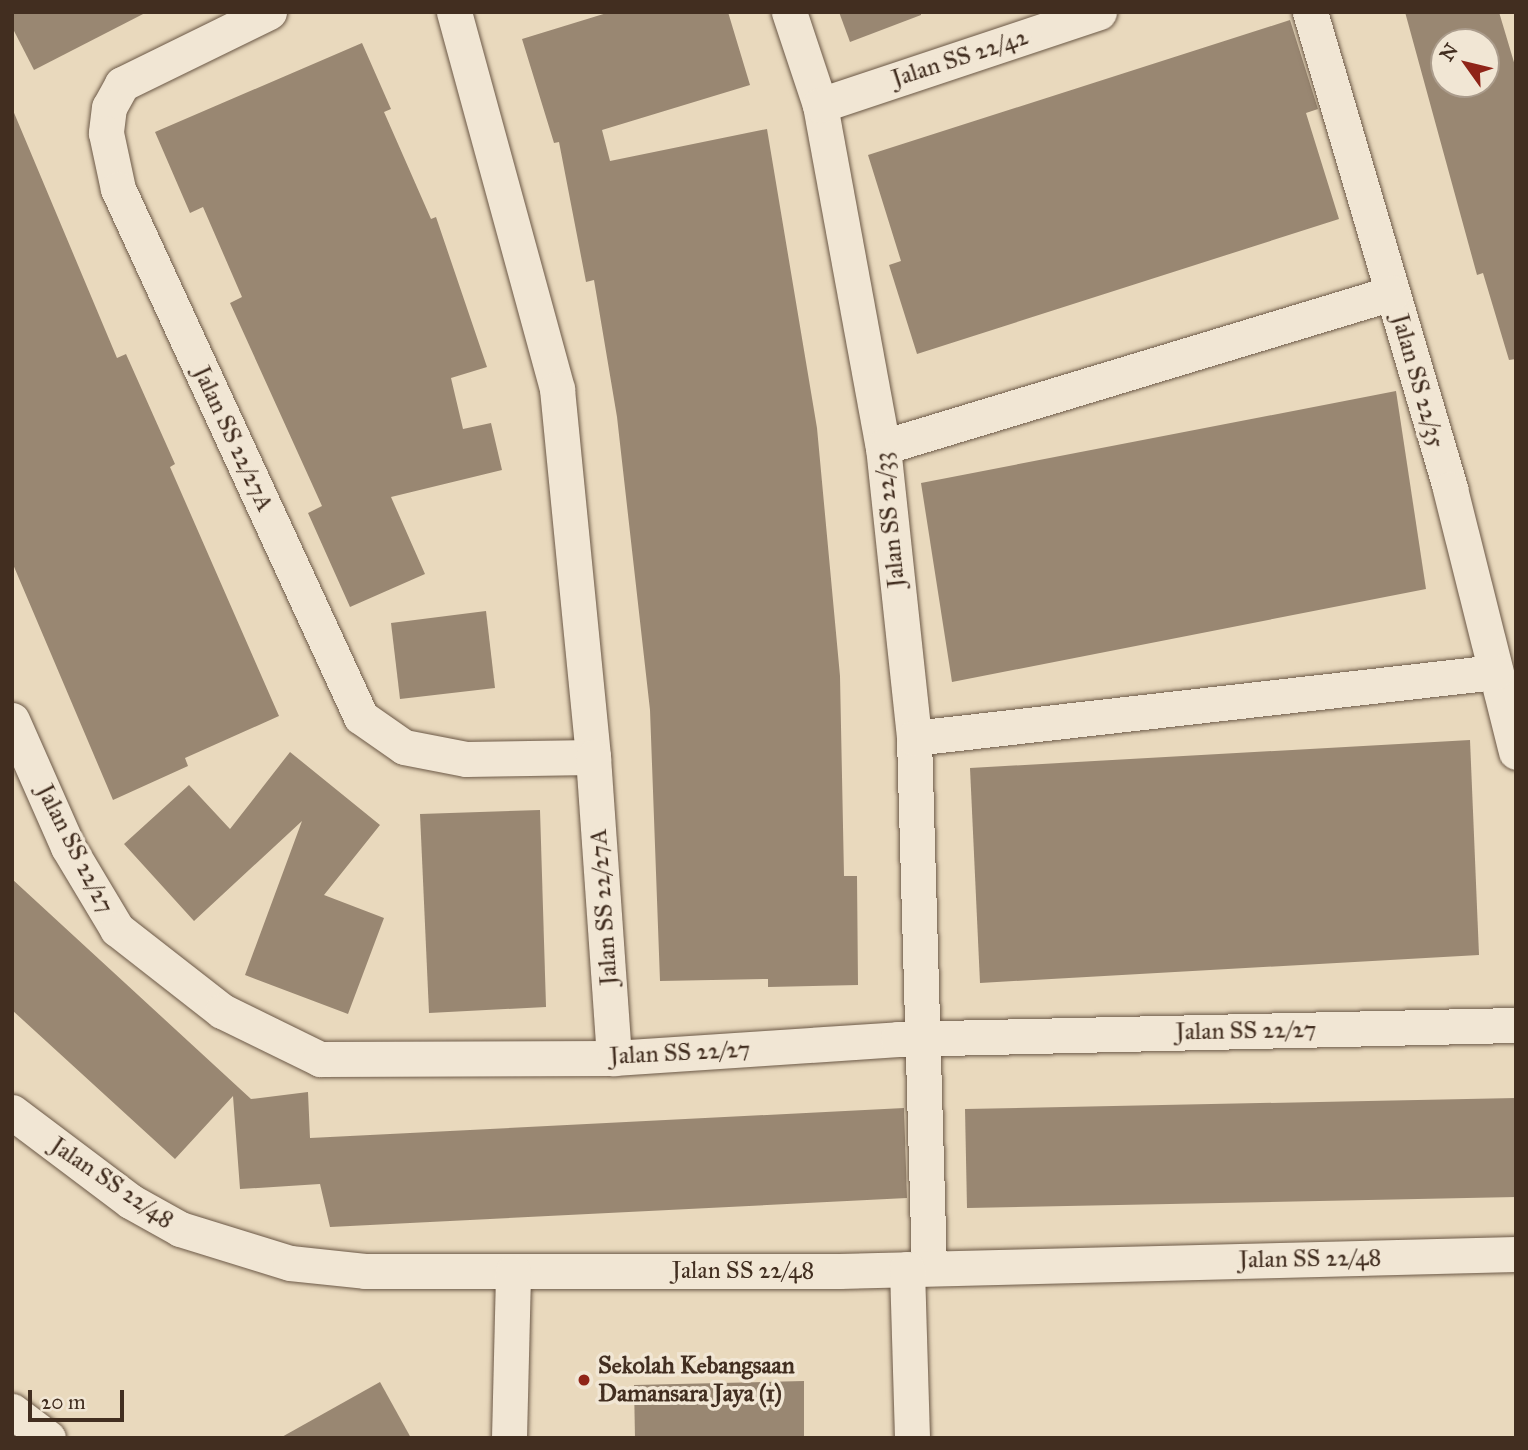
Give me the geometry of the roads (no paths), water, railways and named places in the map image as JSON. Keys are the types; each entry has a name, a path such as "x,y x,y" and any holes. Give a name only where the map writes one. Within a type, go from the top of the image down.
{"street":[{"name":"Jalan SS 22/27A","path":"269,12 122,84 109,107 106,133 118,189 361,717 404,747 466,760 593,757"},
{"name":"Jalan SS 22/27A","path":"454,12 557,389 593,757 614,1058"},
{"name":"Jalan SS 22/33","path":"789,12 820,104 883,447 914,738 926,1038 912,1438"},
{"name":"Jalan SS 22/42","path":"820,104 1099,12"},
{"name":"Jalan SS 22/35","path":"1310,12 1450,489 1516,752"},
{"path":"883,447 1392,293"},
{"path":"914,738 1495,671"},
{"name":"Jalan SS 22/27","path":"12,720 68,847 117,929 222,1010 320,1059 614,1058 926,1038 1516,1025"},
{"name":"Jalan SS 22/48","path":"12,1112 130,1201 180,1229 234,1249 290,1263 365,1271 918,1268 1516,1254"},
{"path":"509,1438 513,1272"},
{"path":"12,1411 48,1438"}],"place":[{"name":"Sekolah Kebangsaan Damansara Jaya (1)","path":"584,1380"}]}
